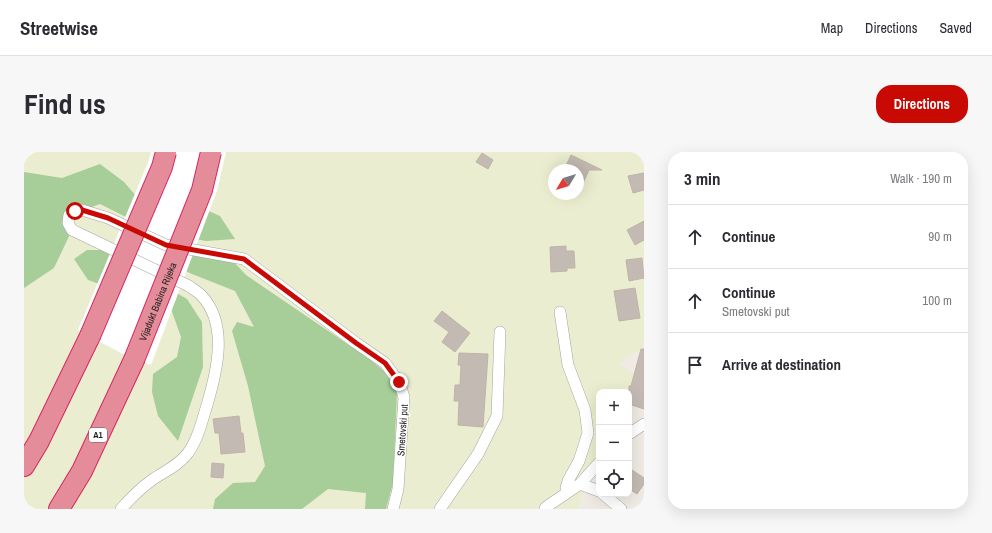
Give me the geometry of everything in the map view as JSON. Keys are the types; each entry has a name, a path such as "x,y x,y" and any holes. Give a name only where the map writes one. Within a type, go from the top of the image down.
{"highway":[{"path":"24,466 39,441 90,336 162,167 166,152"},
{"name":"Vijadukt Babina Rijeka","path":"59,509 82,471 134,360 202,190 211,152"}],"street":[{"name":"Smetovski put","path":"121,509 152,480 178,464 188,452 199,431 213,382 219,344 216,321 209,306 201,295 189,286 72,230 68,223 69,215 75,211 82,210 108,218 166,245 244,259 385,363 399,382 404,397 398,489 393,509"},
{"path":"560,312 568,365 585,410 588,433 579,461 568,481 566,488 567,493"},
{"path":"440,509 478,454 497,416 500,332"},
{"path":"632,432 644,424"},
{"path":"546,509 546,507 580,484 596,466"},
{"path":"580,484 596,490"},
{"path":"607,497 621,509"}],"green space":[{"path":"24,152 644,152 644,346 619,364 635,375 632,400 632,389 596,389 596,460 577,509 24,509"},
{"path":"100,164 124,182 137,197 184,200 220,216 235,239 206,241 156,232 100,204 69,215 72,230 54,268 24,288 24,172 62,178"},
{"path":"147,240 201,257 231,259 246,275 368,358 389,375 397,393 393,483 386,509 365,509 366,493 328,489 302,509 213,509 215,499 233,483 255,482 265,466 248,386 232,331 237,322 254,327 235,291 192,274 139,250"},
{"path":"87,250 102,250 187,299 202,322 203,367 178,441 158,416 152,392 153,374 177,357 181,337 171,309 88,280 74,259"}],"pier":[{"path":"151,152 226,152 217,191 151,365 134,360 78,330"}],"building":[{"path":"482,153 493,160 488,169 476,162"},
{"path":"571,155 602,170 589,170 584,181 584,164 567,164"},
{"path":"644,173 644,190 633,193 628,176"},
{"path":"644,221 644,240 635,245 627,230"},
{"path":"566,246 566,251 574,251 575,268 567,268 567,271 551,272 550,247"},
{"path":"642,258 644,278 629,281 626,260"},
{"path":"635,288 640,318 619,321 614,291"},
{"path":"442,311 470,333 455,352 442,342 449,332 434,321"},
{"path":"641,349 644,349 644,409 632,405 632,389 629,389 629,386 631,386"},
{"path":"459,353 488,354 483,427 458,425 459,401 454,401 455,385 460,385 461,365 458,365"},
{"path":"239,416 245,452 221,454 219,433 215,433 213,419"},
{"path":"212,463 224,464 223,478 211,477"},
{"path":"632,470 644,478 644,484 637,494 632,491"}],"route":[{"path":"75,211 82,210 108,218 166,245 244,259 385,363 399,382"}]}
